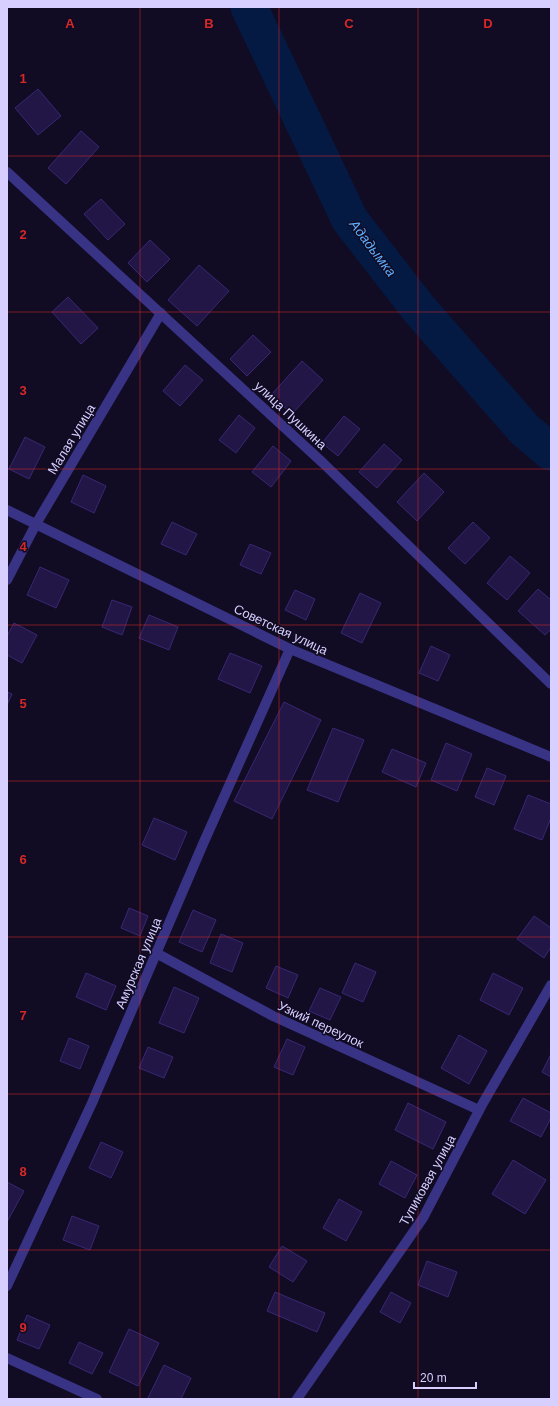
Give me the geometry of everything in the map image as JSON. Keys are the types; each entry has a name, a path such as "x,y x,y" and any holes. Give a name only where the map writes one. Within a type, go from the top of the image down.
{"street":[{"name":"улица Пушкина","path":"7,172 323,463 551,684"},
{"name":"Малая улица","path":"7,580 36,524 161,313"},
{"name":"Советская улица","path":"7,510 290,649 551,757"},
{"name":"Амурская улица","path":"7,1286 92,1102 203,844 290,649"},
{"name":"Узкий переулок","path":"156,953 273,1016 479,1110"},
{"name":"Тупиковая улица","path":"297,1399 423,1218 479,1110 551,985"},
{"path":"7,1358 98,1399"}],"building":[{"path":"38,89 61,116 38,135 15,108"},
{"path":"81,131 99,147 66,184 48,168"},
{"path":"101,199 125,224 108,240 84,214"},
{"path":"150,240 170,259 147,282 128,263"},
{"path":"199,265 229,291 197,326 168,300"},
{"path":"68,297 98,328 81,344 52,312"},
{"path":"253,335 271,352 247,376 230,359"},
{"path":"302,361 323,380 292,414 271,395"},
{"path":"185,365 203,380 180,406 163,391"},
{"path":"239,415 255,428 236,453 219,440"},
{"path":"344,416 360,429 338,456 322,443"},
{"path":"25,437 45,447 29,479 9,469"},
{"path":"384,444 402,460 377,488 359,472"},
{"path":"273,446 291,461 271,487 252,472"},
{"path":"424,473 444,492 417,521 397,502"},
{"path":"83,475 106,486 94,513 71,502"},
{"path":"172,522 197,534 186,555 161,544"},
{"path":"473,522 490,538 465,564 448,548"},
{"path":"250,544 271,553 261,574 240,565"},
{"path":"510,556 530,573 507,600 487,583"},
{"path":"40,567 69,580 56,608 27,595"},
{"path":"538,589 551,600 551,629 545,635 518,611"},
{"path":"295,590 315,599 306,620 285,610"},
{"path":"360,593 381,603 362,643 341,633"},
{"path":"112,600 132,607 122,635 102,627"},
{"path":"149,615 178,627 169,650 139,638"},
{"path":"14,623 37,635 22,663 7,655 7,636"},
{"path":"431,646 450,655 438,681 419,673"},
{"path":"230,653 262,666 250,693 218,679"},
{"path":"7,692 12,694 7,705"},
{"path":"284,702 321,720 272,819 234,801"},
{"path":"333,728 364,740 338,802 307,790"},
{"path":"446,743 472,754 457,791 431,780"},
{"path":"392,749 426,763 416,787 382,772"},
{"path":"487,768 506,776 494,805 475,797"},
{"path":"528,795 551,804 551,818 542,840 514,829"},
{"path":"154,818 187,832 175,860 142,845"},
{"path":"129,908 148,916 140,936 121,928"},
{"path":"193,910 216,920 202,952 179,942"},
{"path":"534,916 551,928 551,947 544,958 517,939"},
{"path":"221,934 243,943 232,972 210,963"},
{"path":"355,963 376,972 363,1002 342,993"},
{"path":"276,966 298,975 288,998 266,988"},
{"path":"86,973 116,986 106,1010 76,997"},
{"path":"493,973 523,988 509,1015 480,1000"},
{"path":"174,987 199,998 184,1033 159,1023"},
{"path":"320,988 341,997 330,1020 309,1011"},
{"path":"459,1035 487,1051 469,1084 441,1068"},
{"path":"69,1038 89,1046 80,1069 60,1061"},
{"path":"287,1039 305,1047 293,1075 274,1067"},
{"path":"148,1047 173,1057 164,1078 139,1068"},
{"path":"551,1054 551,1077 542,1072"},
{"path":"523,1098 551,1113 551,1118 541,1137 510,1121"},
{"path":"408,1103 446,1122 433,1149 395,1130"},
{"path":"101,1142 123,1152 111,1178 89,1168"},
{"path":"513,1160 546,1180 525,1214 492,1194"},
{"path":"391,1161 417,1175 405,1198 379,1184"},
{"path":"7,1182 24,1191 7,1222"},
{"path":"339,1199 362,1212 346,1241 323,1228"},
{"path":"72,1216 99,1226 90,1250 63,1240"},
{"path":"282,1246 307,1261 293,1282 269,1267"},
{"path":"427,1261 457,1272 448,1297 418,1285"},
{"path":"275,1292 325,1313 317,1332 267,1311"},
{"path":"391,1292 411,1303 400,1323 380,1312"},
{"path":"27,1315 50,1325 39,1349 17,1340"},
{"path":"129,1329 159,1343 138,1386 109,1372"},
{"path":"79,1342 103,1353 92,1374 69,1363"},
{"path":"164,1365 191,1378 181,1399 148,1398"}],"waterway":[{"name":"Ададымка","path":"249,7 350,220 419,309 524,429 551,452"}]}
